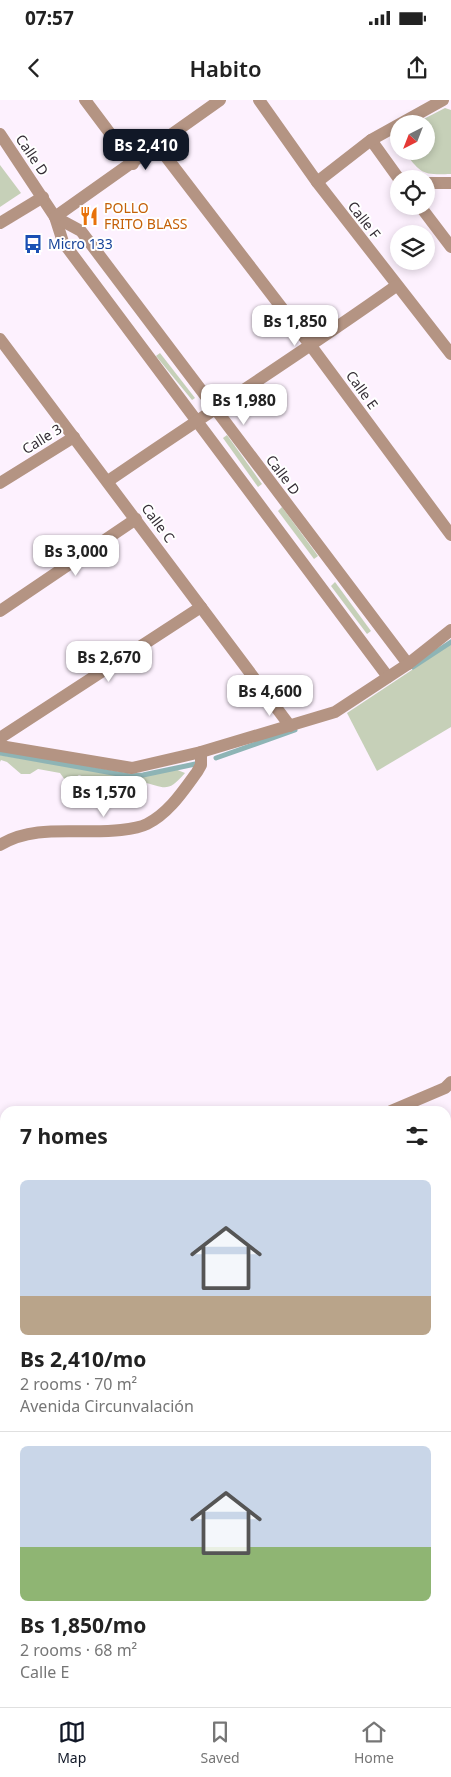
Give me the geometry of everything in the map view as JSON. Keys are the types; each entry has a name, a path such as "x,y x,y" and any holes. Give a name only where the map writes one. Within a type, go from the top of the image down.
{"street":[{"path":"85,100 133,164"},
{"path":"55,217 133,164 220,100"},
{"name":"Calle F","path":"259,100 316,182 451,354"},
{"path":"316,182 371,140 443,100"},
{"name":"Calle D","path":"0,134 55,217 63,242 388,677"},
{"path":"371,140 393,170"},
{"name":"Calle E","path":"158,145 311,346 451,535"},
{"path":"435,183 451,183"},
{"path":"0,223 43,197"},
{"path":"427,215 451,247"},
{"name":"Calle D","path":"55,217 81,231 408,664"},
{"path":"108,481 214,408 311,346 396,286"},
{"name":"Calle C","path":"0,339 4,352 108,481 290,726"},
{"name":"Calle 3","path":"0,483 74,437"},
{"path":"0,611 136,519"},
{"path":"0,738 201,606"},
{"path":"0,746 132,768 201,752 335,712 408,664 451,630"},
{"path":"0,845 27,833 113,831 140,827 147,824 168,809 198,772 201,765 201,752"},
{"path":"403,1106 445,1088 451,1082"}],"green space":[{"path":"445,108 451,110 451,174 435,174 435,170 420,170 411,160 435,160 435,115 431,115"},
{"path":"0,165 21,193 0,207"},
{"path":"160,353 195,398 192,400 156,356"},
{"path":"227,435 262,484 258,487 223,438"},
{"path":"282,507 318,556 314,559 278,511"},
{"path":"335,582 371,631 367,634 331,586"},
{"path":"451,644 451,727 377,771 347,713"},
{"path":"0,755 130,777 175,769 185,773 174,784 165,787 142,782 135,789 130,789 125,784 105,788 93,784 79,775 70,781 65,780 60,773 38,769 30,774 21,774 7,762 1,760 0,762"}],"waterway":[{"path":"413,667 451,642"},
{"path":"216,758 295,730"},
{"path":"0,753 130,776 200,763"}],"place":[{"name":"POLLO FRITO BLASS","path":"89,216"},
{"name":"Micro 133","path":"33,244"}]}
